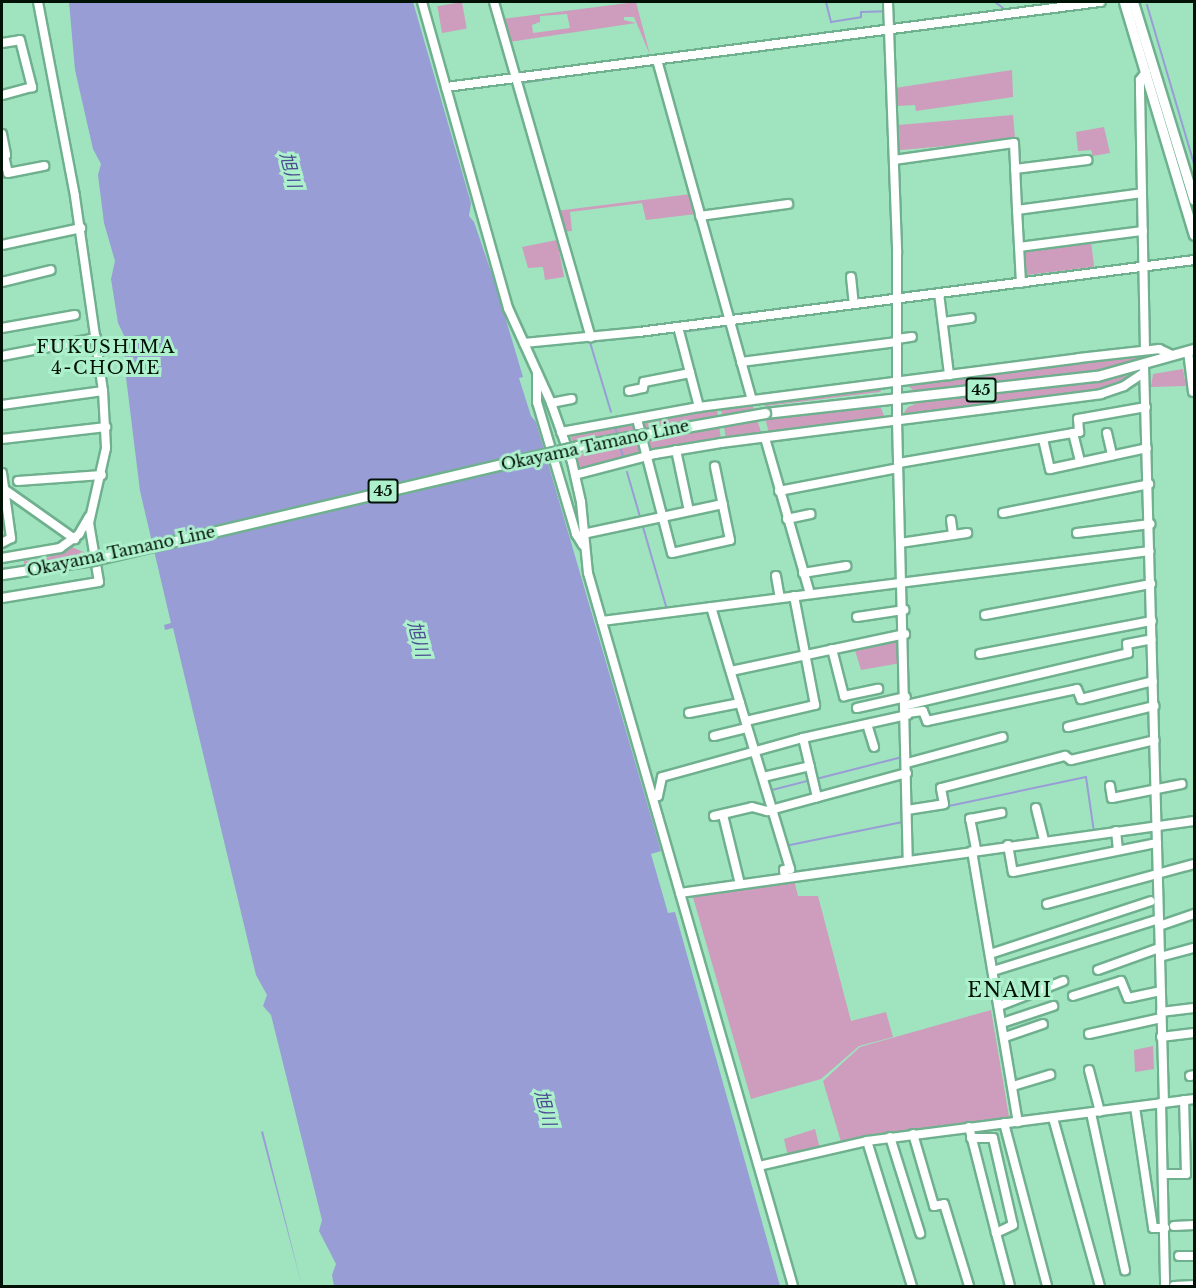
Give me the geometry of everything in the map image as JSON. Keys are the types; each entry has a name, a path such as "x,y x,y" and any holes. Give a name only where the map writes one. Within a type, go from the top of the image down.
{"main road":[{"path":"1124,2 1194,235"},
{"path":"1133,2 1194,200"},
{"name":"Okayama Tamano Line","path":"2,574 93,560 601,441 765,413 1143,370 1172,355 1191,350"}],"street":[{"path":"2,558 50,552 76,538 91,513 102,475 106,427 81,228 38,2"},
{"path":"422,2 508,308 551,403 575,475 584,547 602,621 793,1287"},
{"path":"494,2 589,338"},
{"path":"888,2 898,295 899,399 897,420 903,583 908,857"},
{"path":"446,87 889,33 1100,2"},
{"path":"2,43 20,40 32,87 2,95"},
{"path":"658,62 752,400"},
{"path":"1144,350 1140,87 1146,72"},
{"path":"2,134 3,156 8,173 44,166"},
{"path":"894,160 1014,143 1021,280"},
{"path":"1015,170 1087,160"},
{"path":"1017,210 1140,193"},
{"path":"700,216 788,204"},
{"path":"2,245 81,228"},
{"path":"1019,247 1141,231"},
{"path":"524,343 678,330 853,301 898,295 940,296 1021,280 1194,260"},
{"path":"2,282 51,270"},
{"path":"851,277 853,301"},
{"path":"940,296 949,375"},
{"path":"2,328 75,315"},
{"path":"943,322 971,318"},
{"path":"678,330 699,407"},
{"path":"741,362 912,337"},
{"path":"2,356 96,338"},
{"path":"561,432 699,407 1144,350 1162,349 1172,355"},
{"path":"1191,350 1193,392"},
{"path":"575,475 676,450 1101,394 1129,384 1143,370"},
{"path":"1143,370 1152,621 1150,682 1156,826 1154,844 1158,951 1157,991 1166,1174 1165,1287"},
{"path":"537,372 537,402 576,534 584,547"},
{"path":"629,392 643,388 644,382 690,373"},
{"path":"1129,384 1143,390"},
{"path":"2,405 103,391"},
{"path":"551,403 572,399"},
{"path":"779,491 1079,432 1078,419 1146,407"},
{"path":"637,419 672,553 729,540 715,466"},
{"path":"2,439 106,427"},
{"path":"1073,433 1080,462"},
{"path":"1107,433 1112,455"},
{"path":"765,438 810,594"},
{"path":"1043,439 1050,468 1147,448"},
{"path":"676,450 689,511"},
{"path":"2,473 11,538 2,543"},
{"path":"18,481 102,475"},
{"path":"1003,513 1146,485"},
{"path":"4,489 76,538 92,545"},
{"path":"583,534 723,504"},
{"path":"2,598 99,582 92,545 91,513"},
{"path":"787,519 810,514"},
{"path":"951,520 953,535"},
{"path":"1077,533 1147,524"},
{"path":"900,543 967,532"},
{"path":"602,621 711,609 810,594 1150,551"},
{"path":"803,573 846,566"},
{"path":"776,576 780,598"},
{"path":"985,615 1151,584"},
{"path":"714,736 815,705 795,598"},
{"path":"711,609 737,703 763,777 787,872"},
{"path":"856,617 902,610"},
{"path":"980,654 1152,621"},
{"path":"730,671 903,635"},
{"path":"652,798 658,796 662,777 803,738 867,724 905,707 1128,652 1127,644 1152,639"},
{"path":"832,650 844,696 878,689"},
{"path":"857,708 905,707 923,711 927,721 1077,689 1081,699 1150,682"},
{"path":"689,713 737,703"},
{"path":"1068,727 1151,707"},
{"path":"867,724 874,747"},
{"path":"907,763 1004,737"},
{"path":"803,738 817,797"},
{"path":"907,810 944,804 940,788 1065,756 1071,759 1152,741"},
{"path":"763,777 810,765"},
{"path":"740,884 719,816 752,807 770,810 907,773"},
{"path":"1110,786 1112,798 1182,784"},
{"path":"1036,808 1044,841"},
{"path":"1001,813 970,819 971,851 1018,1122"},
{"path":"680,892 740,884 787,872 1008,847 1194,821"},
{"path":"1116,833 1118,849"},
{"path":"1008,847 1013,872 1052,867 1118,849 1154,844"},
{"path":"1047,904 1194,864"},
{"path":"990,954 1151,901"},
{"path":"993,971 1157,921 1194,914"},
{"path":"1098,970 1158,951 1194,948"},
{"path":"999,1005 1063,981"},
{"path":"1073,996 1120,981 1128,998 1157,991"},
{"path":"1002,1023 1053,1006"},
{"path":"1089,1034 1194,1008"},
{"path":"1005,1037 1043,1024"},
{"path":"1161,1036 1194,1033"},
{"path":"1089,1070 1100,1112"},
{"path":"1013,1086 1050,1075"},
{"path":"759,1166 867,1141 970,1132 1018,1122 1135,1110 1184,1103 1194,1099"},
{"path":"1166,1174 1186,1174 1184,1103"},
{"path":"1135,1110 1153,1228 1165,1228"},
{"path":"1091,1115 1125,1270"},
{"path":"1054,1120 1100,1287"},
{"path":"1005,1125 1047,1287"},
{"path":"985,1130 993,1138 1013,1225 996,1233"},
{"path":"970,1132 1010,1287"},
{"path":"913,1137 934,1206 944,1204 969,1287"},
{"path":"890,1140 920,1233"},
{"path":"867,1141 912,1287"},
{"path":"1174,1226 1194,1225"},
{"path":"1179,1256 1194,1256"},
{"path":"1174,1286 1194,1286"}],"shaded area":[{"path":"462,2 467,29 442,33 437,6"},
{"path":"636,2 650,55 634,17 624,17 624,20 636,23 509,42 503,19","holes":["567,14 570,28 533,33 532,25 540,22 540,16"]},
{"path":"1012,70 1013,97 916,111 915,105 897,106 895,88"},
{"path":"1013,115 1015,140 898,150 895,125"},
{"path":"1104,127 1110,153 1093,156 1091,150 1078,151 1076,132"},
{"path":"691,194 696,214 646,220 642,203 570,212 572,231 562,232 556,211"},
{"path":"557,240 564,277 545,280 543,267 528,268 522,247"},
{"path":"1091,241 1094,267 1025,275 1022,250"},
{"path":"1164,353 1088,372 914,391 907,385 915,381"},
{"path":"1183,369 1186,386 1151,387 1153,374"},
{"path":"1132,375 1099,392 903,414 908,407 918,403"},
{"path":"885,385 880,392 765,406 762,401"},
{"path":"752,404 762,435 726,439 721,408"},
{"path":"881,408 885,418 769,433 765,418"},
{"path":"717,409 721,440 655,451 648,449 643,425 646,420"},
{"path":"625,423 633,427 640,446 638,454 584,469 578,466 571,438 573,433"},
{"path":"72,547 88,554 24,564 24,561 46,558"},
{"path":"900,637 901,663 861,670 854,647"},
{"path":"794,880 798,896 818,896 851,1021 886,1012 893,1037 859,1046 821,1079 751,1099 692,894"},
{"path":"991,1010 1009,1117 841,1142 823,1081 860,1047"},
{"path":"1153,1046 1154,1069 1135,1072 1134,1050"},
{"path":"815,1129 820,1149 788,1156 784,1139"}],"water":[{"name":"旭川","path":"69,2 413,2 471,203 469,216 474,222 496,286 523,377 519,378 531,416 536,422 661,851 651,854 668,913 675,912 780,1286 334,1286 332,1275 336,1264 319,1231 322,1220 271,1015 263,1006 267,995 256,975 173,628 165,630 164,625 171,623 140,491 124,361 126,340 118,323 111,279 115,261 104,223 98,175 101,164 93,149 75,70"},
{"path":"263,1131 302,1286 261,1132"}],"pier":[{"path":"547,448 550,457 152,552 149,541"}],"waterway":[{"path":"826,2 831,22 861,17 861,12 885,11"},
{"path":"995,2 1003,8"},
{"path":"1147,5 1194,164"},
{"path":"892,34 972,22"},
{"path":"764,49 886,34"},
{"path":"521,83 657,63"},
{"path":"899,293 1141,263"},
{"path":"901,302 1141,271"},
{"path":"730,315 894,294"},
{"path":"682,332 887,304"},
{"path":"689,322 725,316"},
{"path":"590,342 676,332"},
{"path":"589,339 611,412"},
{"path":"615,427 618,436"},
{"path":"619,441 623,457"},
{"path":"627,472 667,610"},
{"path":"816,779 902,757"},
{"path":"944,807 1086,777 1094,832"},
{"path":"768,791 811,780"},
{"path":"1152,783 1152,821"},
{"path":"909,814 924,811"},
{"path":"785,846 903,822"},
{"path":"1153,832 1153,841"},
{"path":"1153,847 1154,871"},
{"path":"910,855 967,849 991,987"},
{"path":"792,872 905,856"},
{"path":"1154,877 1156,946"},
{"path":"1156,952 1156,988"},
{"path":"1156,994 1157,1015"},
{"path":"1157,1021 1160,1096"},
{"path":"1188,1104 1194,1103"},
{"path":"1164,1107 1182,1104"},
{"path":"1165,1107 1169,1286"},
{"path":"1057,1121 1158,1108"},
{"path":"1018,1125 1051,1121"}],"district":[{"name":"FUKUSHIMA 4-CHOME","path":"106,358"},
{"name":"ENAMI","path":"1010,990"}]}
